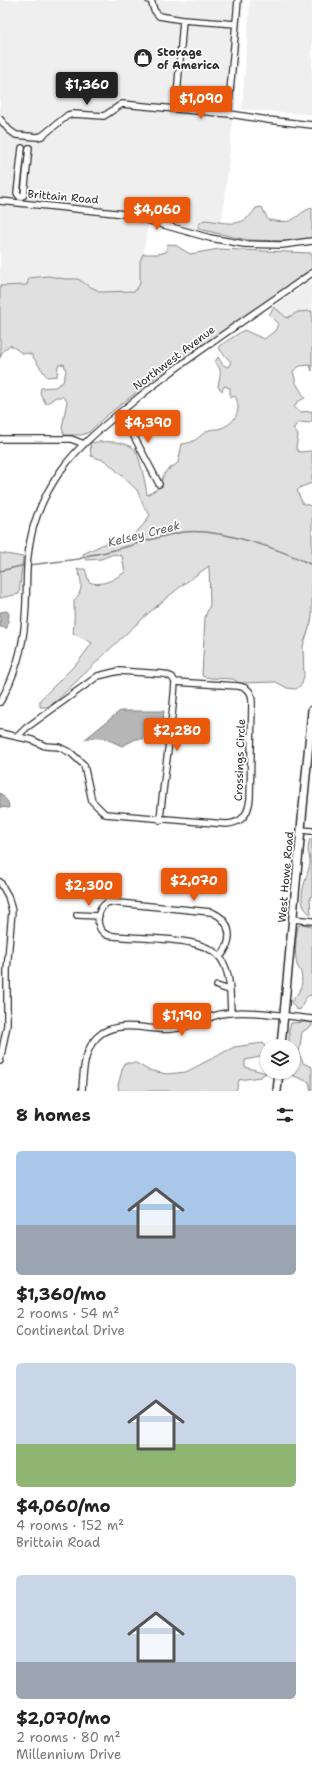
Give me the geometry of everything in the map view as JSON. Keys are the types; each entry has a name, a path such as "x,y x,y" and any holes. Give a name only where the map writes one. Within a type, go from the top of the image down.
{"main road":[{"name":"West Howe Road","path":"282,1039 312,710"},
{"path":"277,1091 278,1079"}],"street":[{"path":"149,0 151,0 154,10 159,16 183,20 236,24"},
{"path":"228,114 238,0"},
{"path":"176,109 183,20"},
{"path":"0,119 9,130 16,135 37,137 46,133 65,117 73,114 104,116 122,104 312,124"},
{"path":"22,148 17,193 20,200 24,195 29,148"},
{"name":"Brittain Road","path":"0,201 20,200 130,215 210,238 244,244 282,245 312,241"},
{"name":"Northwest Avenue","path":"0,702 13,675 22,642 25,618 26,567 30,542 43,502 62,469 84,444 169,372 312,273"},
{"path":"121,412 159,484"},
{"path":"0,439 71,439 84,444"},
{"name":"Crossings Circle","path":"0,733 17,737 32,740 45,746 59,747 71,752 84,765 92,801 105,814 160,820 233,824 244,818 249,809 252,698 251,692 245,687 174,682 172,677 164,674 119,671 98,676 26,728 17,737"},
{"path":"160,820 164,771 170,735 174,682"},
{"path":"301,830 312,831"},
{"path":"0,882 8,896 12,911 7,970 6,1025 0,1061"},
{"path":"220,957 226,951 230,932 227,925 218,915 211,912 106,903 102,906 99,916 99,928 102,933 107,935 188,942 208,948 220,957 226,970 231,1013"},
{"path":"77,915 99,916"},
{"path":"293,919 312,921"},
{"path":"217,986 229,990"},
{"path":"82,1091 84,1065 93,1042 102,1033 114,1027 170,1030 219,1015 231,1013 312,1019"}],"shaded area":[{"path":"0,0 244,0 227,178 222,220 217,239 149,220 143,254 140,261 140,284 135,291 101,292 78,279 65,279 48,276 29,278 27,285 0,286"},
{"path":"250,0 312,0 312,115 242,109"},
{"path":"262,207 268,220 284,222 292,220 312,208 312,238 288,241 247,240 199,229 198,226 202,221 206,220 228,223 240,222 251,215 256,208"},
{"path":"168,244 175,245 190,254 219,249 311,253 312,268 282,291 157,376 105,417 89,432 82,435 64,435 62,428 67,401 63,397 56,397 46,404 40,393 41,388 55,387 63,382 66,371 64,364 58,365 57,376 47,377 31,354 22,353 10,345 2,352 0,358 0,286 27,285 29,278 48,276 65,279 78,279 101,292 135,291 140,284 140,261 143,254 158,254 166,252"},
{"path":"312,279 312,311 298,312 287,319 274,307"},
{"path":"274,307 287,318 298,312 312,311 312,371 310,365 300,366 293,371 296,383 305,398 297,402 294,408 301,412 312,411 312,421 310,423 300,422 293,428 298,435 296,448 299,452 312,451 312,483 301,487 297,491 303,504 312,506 312,615 303,646 304,676 302,684 296,689 287,688 276,682 239,683 233,679 210,678 202,676 205,617 210,605 209,566 148,613 55,702 47,707 40,707 40,700 79,661 92,643 73,633 74,600 81,589 80,577 77,569 85,569 89,582 99,584 108,582 125,572 122,556 114,554 101,559 86,560 83,554 108,542 128,541 144,524 150,515 144,507 137,490 106,461 91,456 90,443 114,442 126,444 131,447 135,450 139,459 147,495 157,489 166,471 178,463 182,444 194,441 209,430 224,427 236,417 238,407 235,396 230,398 230,388 224,386 222,391 218,387 220,371 215,362 218,357 223,365 228,367 231,362 220,350 219,346 244,330 264,339 275,331 278,324 269,315"},
{"path":"0,553 23,557 19,594 0,598"},
{"path":"7,611 9,614 7,628 0,627 0,612"},
{"path":"120,711 164,711 161,738 136,739 122,746 103,738 84,740"},
{"path":"0,793 8,802 9,808 0,807"},
{"path":"312,838 312,896 310,897 311,915 306,910 302,898 310,863 308,851 310,839"},
{"path":"302,924 312,926 312,995 305,999 300,1010 296,1009 291,1002 298,992 302,982 301,972 297,965 295,950 298,926"},
{"path":"291,1023 312,1023 312,1026 302,1032 300,1046 300,1039 289,1039"},
{"path":"260,1043 260,1057 245,1060 245,1067 260,1071 260,1077 239,1080 236,1091 119,1091 118,1085 124,1063 136,1063 148,1070 167,1074 186,1072 234,1047"},
{"path":"300,1056 303,1063 312,1067 312,1091 309,1082 300,1078"}],"waterway":[{"name":"Kelsey Creek","path":"29,565 79,559 185,532 215,533 250,541 285,553 312,565"},
{"name":"Kelsey Creek","path":"0,571 25,565"}],"place":[{"name":"Storage of America","path":"143,58"}]}
